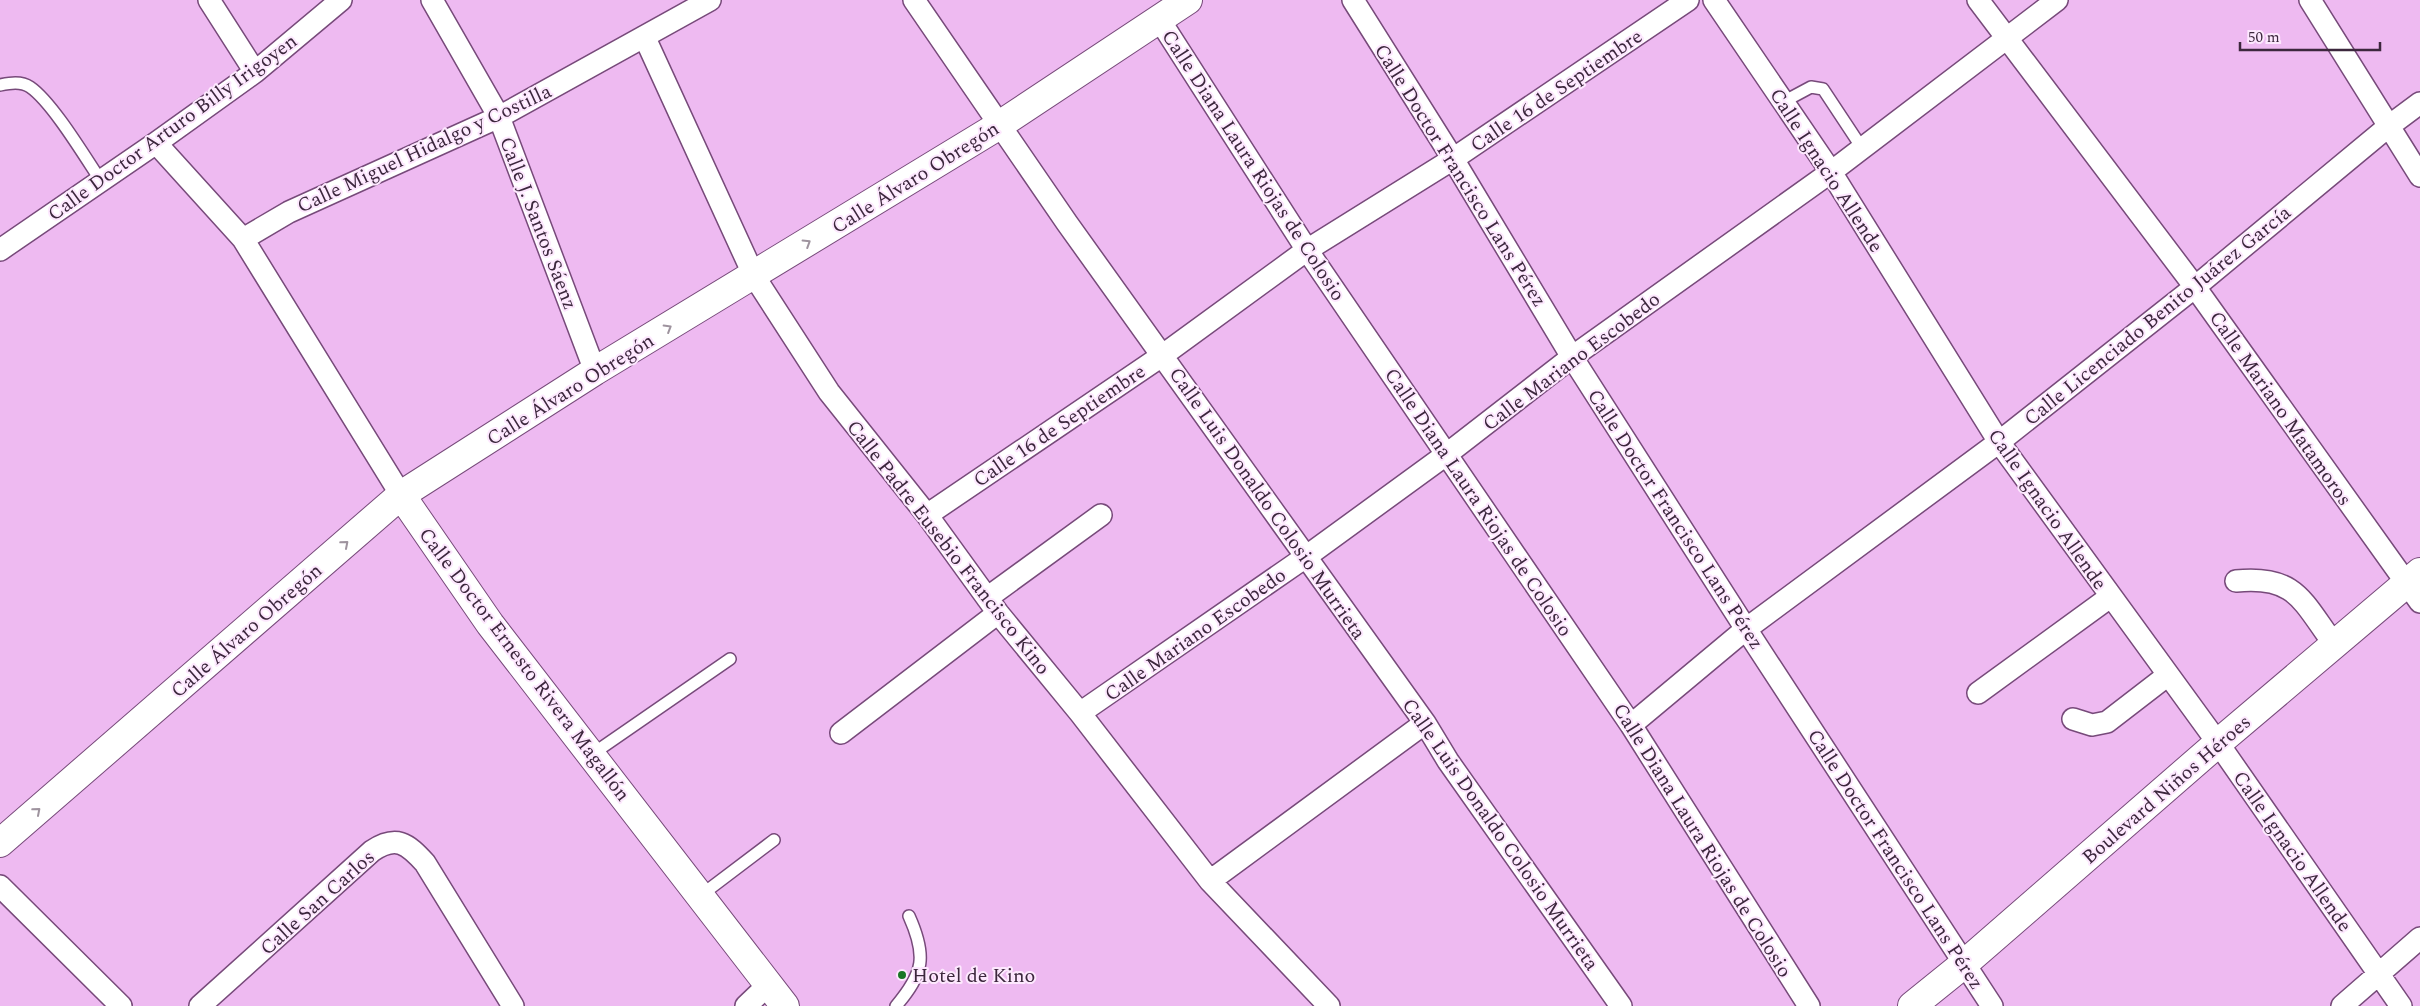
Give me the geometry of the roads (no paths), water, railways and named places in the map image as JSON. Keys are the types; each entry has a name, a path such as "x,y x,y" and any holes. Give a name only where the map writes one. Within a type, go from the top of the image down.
{"street":[{"path":"209,0 254,72"},
{"name":"Calle Doctor Arturo Billy Irigoyen","path":"0,250 156,143 254,72 342,0"},
{"name":"Calle J. Santos Sáenz","path":"432,0 500,117 595,371"},
{"name":"Calle Miguel Hidalgo y Costilla","path":"243,239 289,212 500,117 645,38 684,7 710,0"},
{"name":"Calle Luis Donaldo Colosio Murrieta","path":"914,0 998,126 1307,556 1425,723 1448,761 1621,1006"},
{"name":"Calle Álvaro Obregón","path":"0,843 401,495 595,371 998,126 1153,9 1188,0"},
{"name":"Calle Doctor Francisco Lans Pérez","path":"1353,0 1453,159 1572,357 1746,629 1992,1006"},
{"name":"Calle 16 de Septiembre","path":"927,515 1163,355 1308,250 1453,159 1688,0"},
{"name":"Calle Ignacio Allende","path":"1714,0 1831,172 1999,442 2218,743 2401,1006"},
{"name":"Calle Mariano Matamoros","path":"1978,0 2195,287 2415,586"},
{"name":"Calle Mariano Escobedo","path":"1080,713 1307,556 1447,454 1572,357 1831,172 2057,0"},
{"path":"2310,0 2420,176"},
{"name":"Calle Diana Laura Riojas de Colosio","path":"1153,9 1308,250 1631,725 1808,1006"},
{"name":"Calle Padre Eusebio Francisco Kino","path":"645,38 754,276 829,392 927,515 992,606 1080,713 1210,881 1329,1006"},
{"name":"Calle Licenciado Benito Juárez García","path":"1631,725 1746,629 1999,442 2195,287 2389,126 2420,103"},
{"name":"Calle Doctor Ernesto Rivera Magallón","path":"156,143 243,239 401,495 490,624 785,1006"},
{"path":"841,733 1101,515"},
{"path":"2236,581 2260,578 2276,582 2291,589 2334,644"},
{"name":"Boulevard Niños Héroes","path":"1912,1006 1964,964 2334,644 2415,586"},
{"path":"1978,693 2110,597"},
{"path":"2073,719 2092,725 2107,722 2168,675"},
{"path":"1210,881 1425,723"},
{"name":"Calle San Carlos","path":"200,1006 372,851 383,843 396,841 412,848 424,863 513,1006"},
{"path":"0,886 121,1006"},
{"path":"2342,1006 2420,938"},
{"path":"746,1006 768,985"}],"lane":[{"path":"0,85 16,82 30,87 56,116 101,181"},
{"path":"1784,102 1811,87 1823,89 1862,148"},
{"path":"591,755 730,659"},
{"path":"700,896 774,840"},
{"path":"896,1006 910,990 919,974 919,939 909,916"}],"place":[{"name":"Hotel de Kino","path":"902,975"}]}
